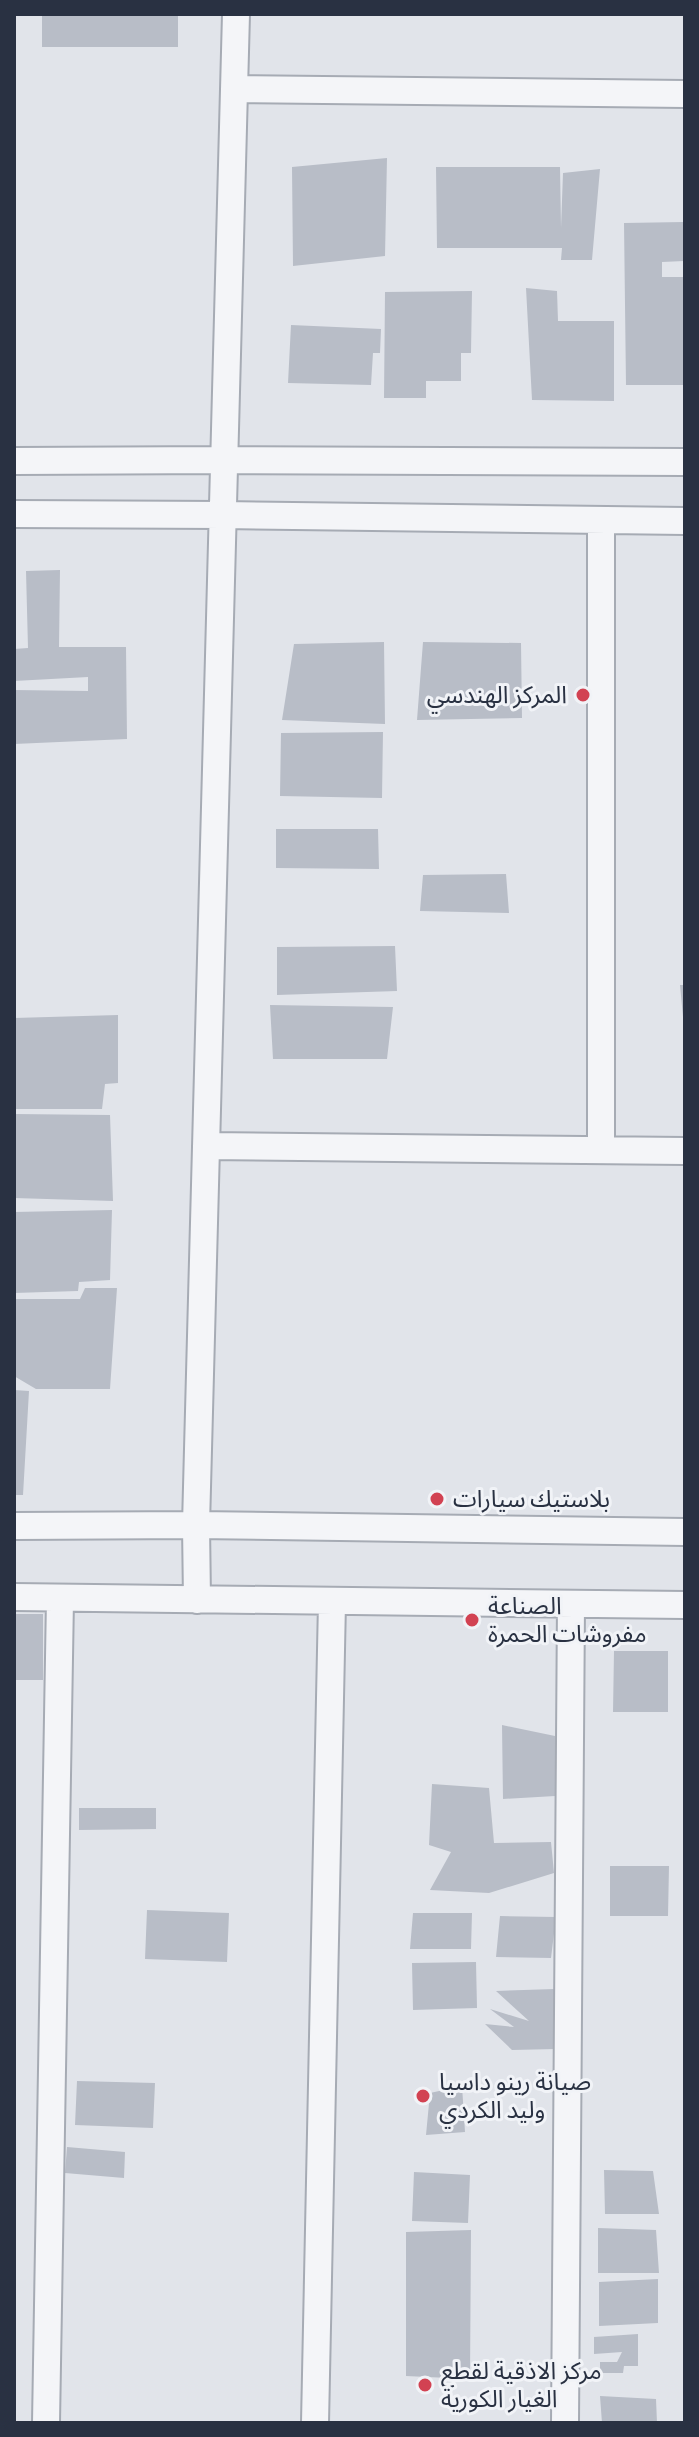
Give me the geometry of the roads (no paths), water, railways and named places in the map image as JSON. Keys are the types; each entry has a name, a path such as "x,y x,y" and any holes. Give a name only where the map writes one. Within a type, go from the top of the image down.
{"street":[{"path":"197,1600 196,1525 236,14"},
{"path":"234,89 685,94"},
{"path":"14,461 685,462"},
{"path":"14,514 685,521"},
{"path":"601,520 601,1150"},
{"path":"206,1146 685,1151"},
{"path":"14,1526 196,1525 685,1532"},
{"path":"14,1597 685,1605"},
{"path":"46,2423 60,1599"},
{"path":"315,2423 332,1602"},
{"path":"565,2423 571,1604"}],"place":[{"name":"المركز الهندسي","path":"583,695"},
{"name":"بلاستيك سيارات","path":"437,1499"},
{"name":"الصناعة مفروشات الحمرة","path":"472,1620"},
{"name":"صيانة رينو داسيا وليد الكردي","path":"423,2096"},
{"name":"مركز الاذقية لقطع الغيار الكورية","path":"425,2385"}]}
